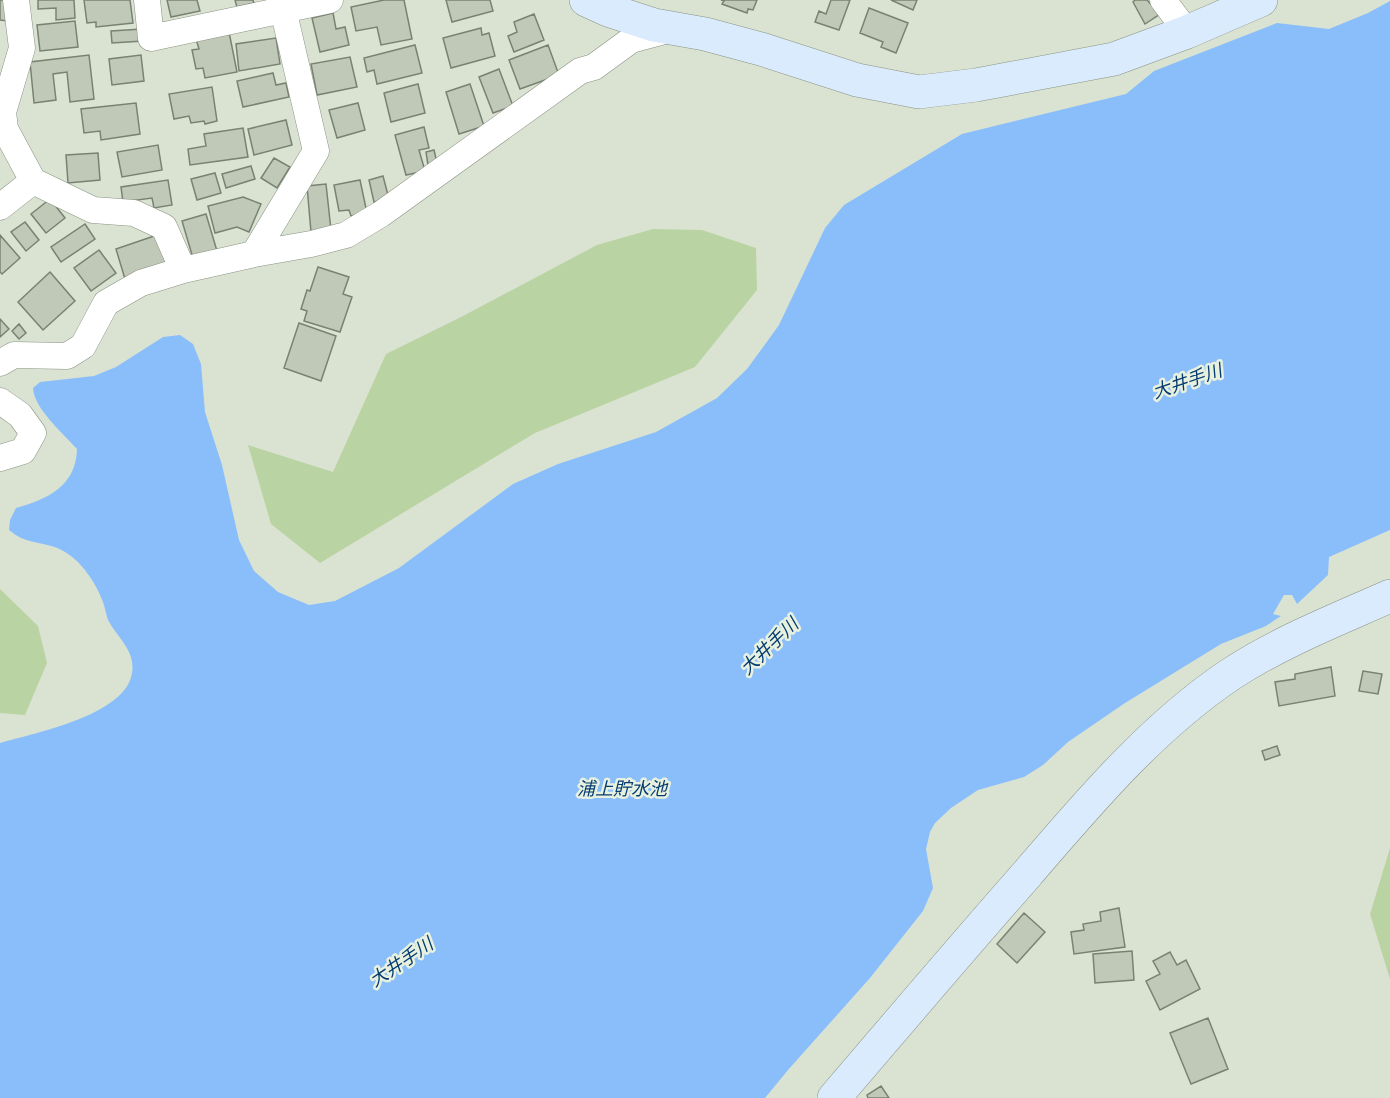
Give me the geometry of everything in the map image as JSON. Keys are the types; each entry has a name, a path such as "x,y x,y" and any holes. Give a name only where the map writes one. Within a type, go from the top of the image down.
{"street":[{"path":"16,0 22,48 2,111 5,129 33,180 93,210 134,213 164,227 183,270"},
{"path":"147,0 151,38 330,0"},
{"path":"586,0 608,10 657,18 857,80 919,92 976,85 1114,59 1187,32 1261,0"},
{"path":"1163,0 1187,32"},
{"path":"254,254 316,152 283,9"},
{"path":"0,363 14,355 68,356 83,346 106,303 141,283 183,270 346,235 381,214 580,71 594,67 657,18"},
{"path":"0,207 33,180"},
{"path":"0,401 20,415 33,433 23,452 0,458"},
{"path":"834,1098 1066,829 1103,788 1175,717 1231,674 1305,633 1390,596"}],"green space":[{"path":"653,229 702,230 756,248 757,290 695,367 535,433 320,563 271,524 248,445 333,472 386,354 597,245"},
{"path":"0,589 38,626 47,663 25,715 0,713"},
{"path":"1390,848 1390,979 1370,914"}],"water":[{"name":"浦上貯水池","path":"1390,1 1390,530 1329,557 1328,575 1297,604 1292,595 1284,595 1273,614 1281,616 1266,626 1221,644 1125,703 1068,742 1043,765 1024,777 978,790 951,808 935,823 930,832 926,849 933,888 923,911 870,978 765,1098 0,1098 0,743 56,728 97,711 114,700 126,688 132,673 129,651 108,620 103,602 83,567 60,549 21,538 9,530 10,520 16,508 39,500 58,489 72,473 75,462 77,449 38,404 33,388 40,382 94,376 116,367 163,337 180,335 193,344 201,364 205,412 222,465 239,540 254,571 278,592 309,605 335,601 399,568 513,484 558,464 656,432 717,398 747,369 779,325 825,228 844,205 962,134 1126,94 1154,71 1277,23 1329,29"}],"building":[{"path":"0,0 8,0 7,21 0,20"},
{"path":"38,0 74,0 75,18 56,20 56,8 38,9"},
{"path":"84,0 130,0 133,23 96,27 96,22 87,23"},
{"path":"167,0 197,0 200,11 171,17"},
{"path":"235,0 253,0 254,3 237,7"},
{"path":"384,0 404,0 412,39 381,45 377,27 356,31 351,7"},
{"path":"446,0 490,0 493,11 452,22"},
{"path":"721,0 757,0 753,10 748,9 747,13 722,4 724,1"},
{"path":"831,0 850,0 839,30 815,22 819,11 826,14"},
{"path":"891,0 917,0 913,10"},
{"path":"1147,0 1160,14 1145,24 1133,2"},
{"path":"869,8 908,23 896,53 881,47 883,42 860,33"},
{"path":"333,13 336,29 345,27 349,45 320,52 312,18"},
{"path":"534,14 544,40 514,52 508,36 517,32 514,22"},
{"path":"75,21 78,47 40,51 37,25"},
{"path":"481,28 482,35 489,33 495,56 451,68 443,38"},
{"path":"142,29 143,41 112,43 111,31"},
{"path":"229,32 237,72 205,78 203,68 196,69 192,50 199,49 196,39"},
{"path":"276,38 280,64 239,71 236,44"},
{"path":"415,45 422,73 377,84 374,70 367,72 364,58"},
{"path":"548,45 559,75 520,89 509,60"},
{"path":"89,55 94,99 70,102 67,72 53,74 56,100 34,103 30,62"},
{"path":"141,55 144,81 112,85 109,59"},
{"path":"350,57 357,87 317,95 311,64"},
{"path":"499,69 513,106 493,113 479,77"},
{"path":"273,73 276,85 286,83 289,97 243,107 237,81"},
{"path":"418,84 425,113 391,122 384,93"},
{"path":"470,84 484,126 459,134 446,92"},
{"path":"212,87 217,121 205,124 204,121 191,123 189,116 174,119 169,94"},
{"path":"136,103 140,134 101,140 100,131 84,133 81,109"},
{"path":"358,103 365,130 337,138 329,110"},
{"path":"286,120 292,145 254,155 248,129"},
{"path":"424,127 429,148 419,150 425,171 406,175 395,135"},
{"path":"243,128 248,157 190,165 188,149 206,146 204,134"},
{"path":"158,145 162,170 122,177 117,152"},
{"path":"434,150 437,163 428,165 426,152"},
{"path":"98,153 100,180 68,183 66,155"},
{"path":"274,158 290,167 277,188 261,178"},
{"path":"251,166 255,179 226,188 222,174"},
{"path":"215,173 221,193 197,200 191,179"},
{"path":"383,176 389,199 374,202 369,180"},
{"path":"168,180 172,205 154,208 152,198 123,202 121,187"},
{"path":"360,180 367,213 351,216 349,210 339,211 334,185"},
{"path":"326,184 331,230 311,232 307,186"},
{"path":"243,197 261,204 249,232 237,227 215,233 208,206"},
{"path":"50,199 65,218 46,233 31,214"},
{"path":"206,214 217,251 193,258 182,221"},
{"path":"25,222 39,240 26,251 11,232"},
{"path":"85,224 95,239 61,262 51,247"},
{"path":"160,234 170,265 125,279 116,249"},
{"path":"0,235 20,258 2,274 0,272"},
{"path":"99,250 116,273 91,291 74,268"},
{"path":"318,267 349,277 343,294 352,297 340,332 304,321 307,311 301,309"},
{"path":"50,272 75,301 43,330 18,302"},
{"path":"0,319 9,329 0,337"},
{"path":"299,323 336,336 321,381 284,368"},
{"path":"19,324 26,333 19,339 12,331"},
{"path":"1331,667 1335,696 1279,706 1275,682 1295,679 1295,674"},
{"path":"1363,671 1382,674 1378,694 1359,691"},
{"path":"1277,746 1280,755 1265,760 1262,751"},
{"path":"1119,908 1125,947 1074,954 1071,932 1084,930 1083,924 1101,921 1100,912"},
{"path":"1024,913 1045,932 1017,963 997,944"},
{"path":"1132,951 1134,980 1095,983 1093,954"},
{"path":"1170,952 1177,965 1186,960 1200,989 1160,1010 1146,981 1160,974 1153,961"},
{"path":"1208,1018 1228,1069 1191,1084 1170,1033"},
{"path":"881,1086 889,1098 868,1098 867,1095"}],"water label":[{"name":"大井手川","path":"1187,381"},
{"name":"大井手川","path":"769,646"},
{"name":"大井手川","path":"401,962"}]}
